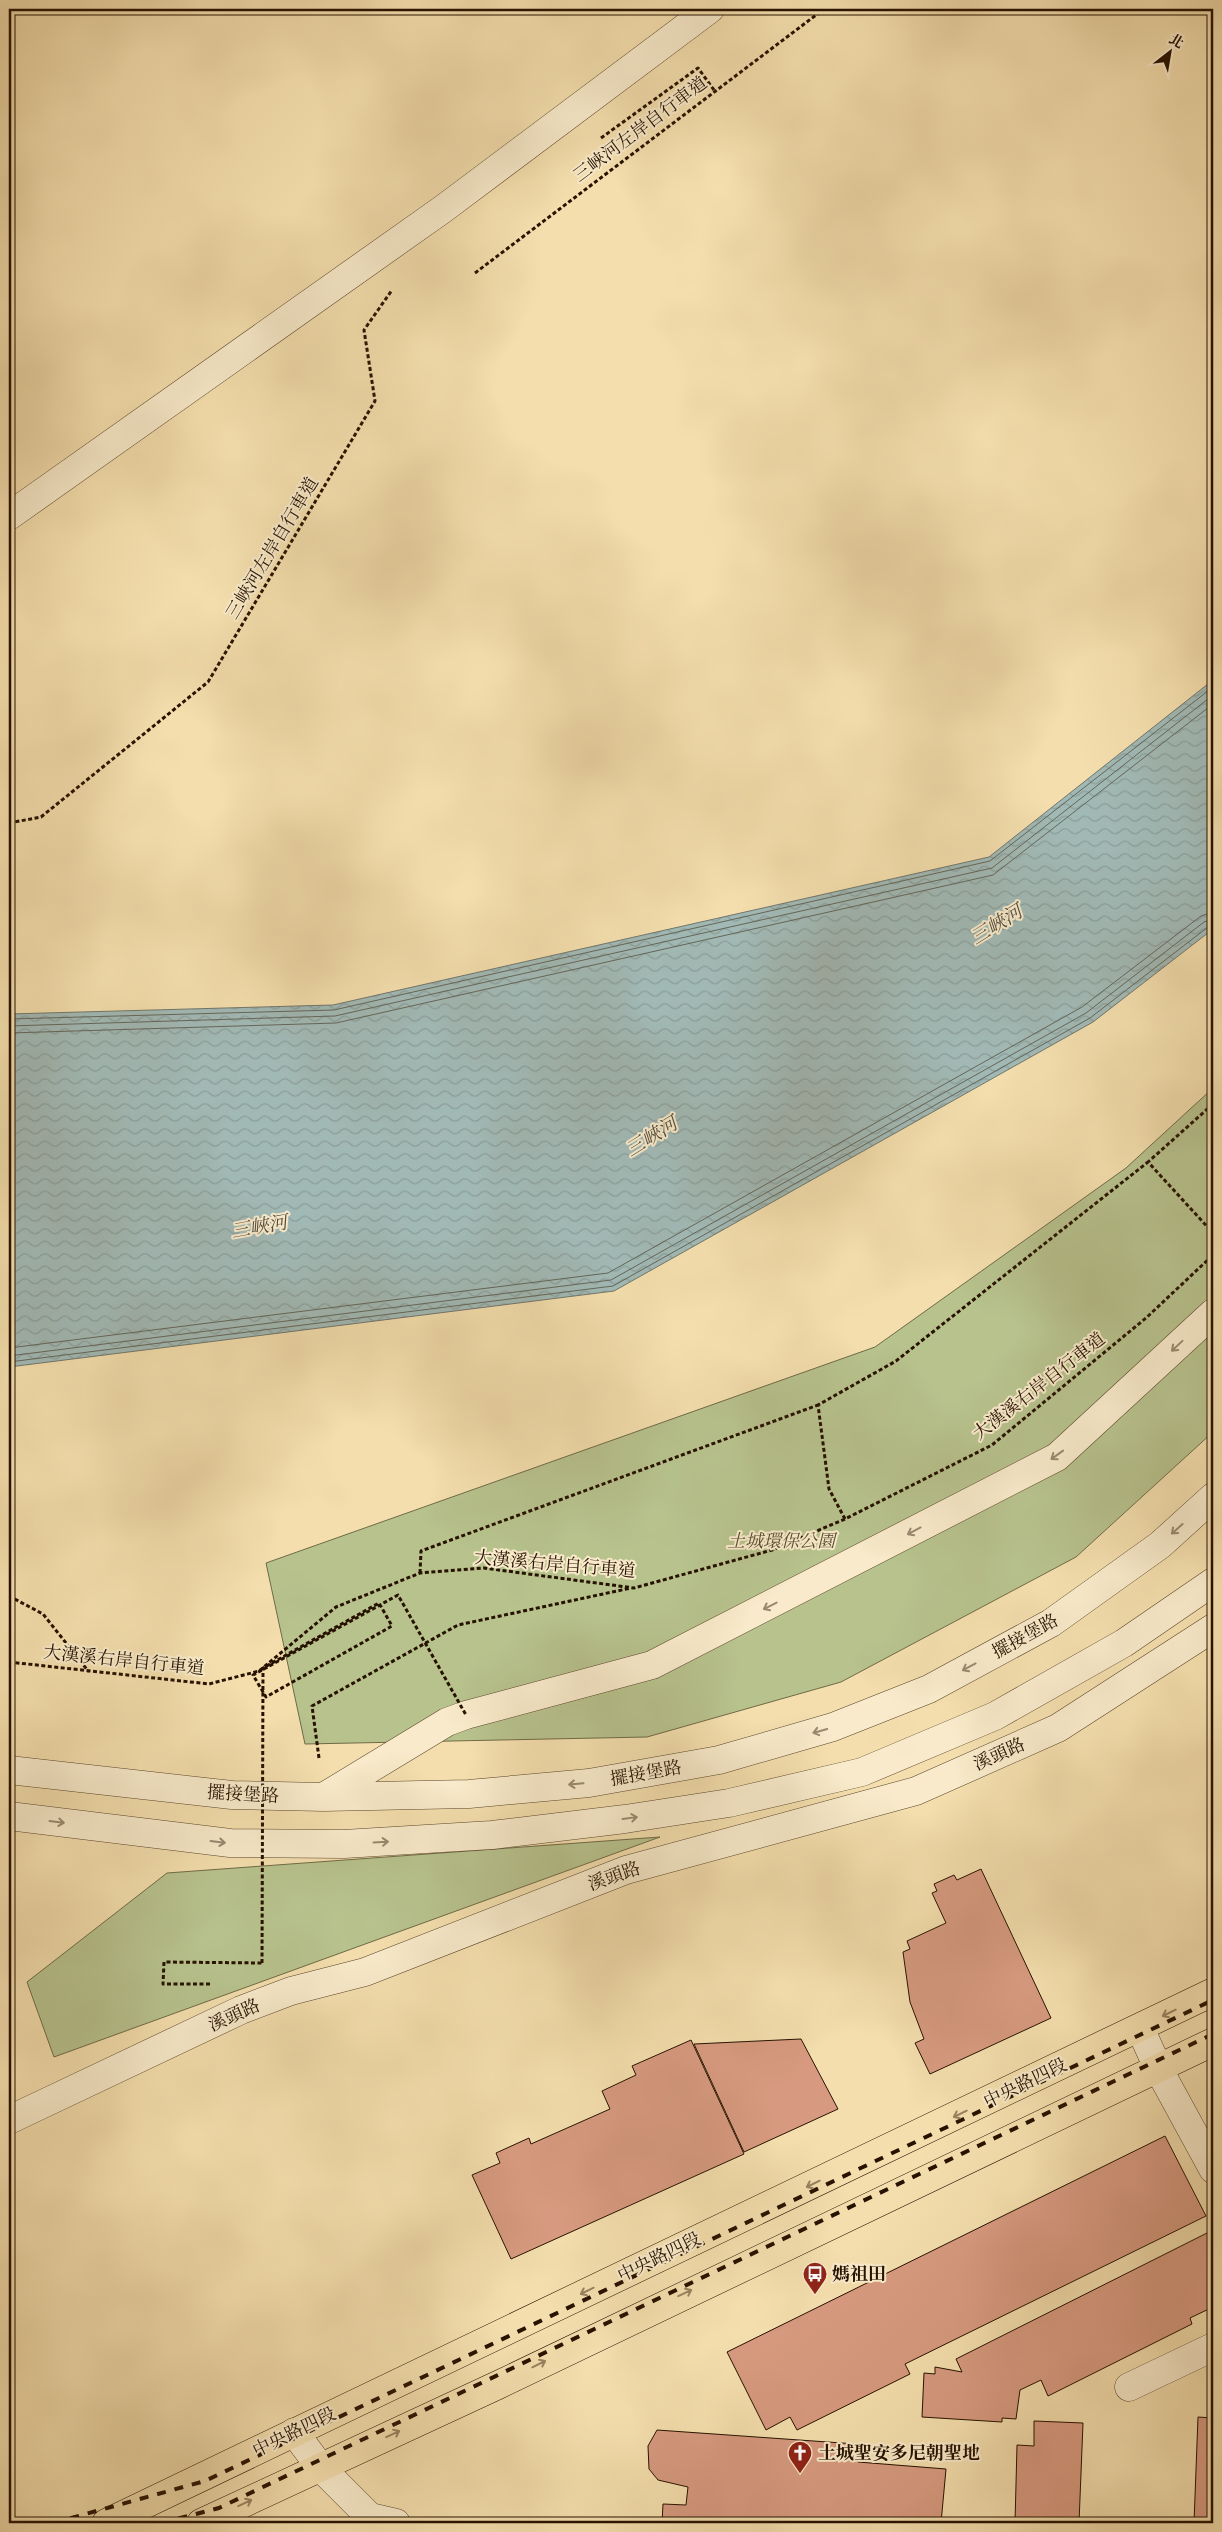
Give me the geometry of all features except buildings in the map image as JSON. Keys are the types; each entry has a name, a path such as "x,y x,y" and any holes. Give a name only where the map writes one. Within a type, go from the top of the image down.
{"main road":[{"name":"中央路四段","path":"106,2523 1213,1992"},
{"path":"201,2523 321,2468 1213,2042"}],"street":[{"path":"9,516 63,480 443,209 710,9"},
{"path":"324,1797 447,1722 466,1714 652,1665 1057,1457 1213,1313"},
{"name":"擺接堡路","path":"9,1770 232,1795 324,1797 469,1794 589,1783 719,1760 833,1727 929,1689 1051,1624 1160,1545 1213,1497"},
{"path":"9,1816 230,1843 344,1844 492,1835 625,1819 729,1802 862,1772 995,1716 1124,1644 1213,1582"},
{"name":"溪頭路","path":"9,2120 242,2010 290,1991 365,1972 626,1870 916,1791 1058,1728 1213,1628"},
{"path":"1140,2028 1158,2068 1213,2169"},
{"path":"1129,2387 1213,2348"},
{"path":"294,2432 321,2468 370,2518 396,2523"}],"path":[{"name":"三峽河左岸自行車道","path":"474,273 714,90 824,9"},
{"path":"595,142 698,68 714,90"},
{"name":"三峽河左岸自行車道","path":"9,823 41,817 208,682 374,400 364,330 394,286"},
{"path":"420,1573 421,1551 818,1405 896,1361 1148,1162 1213,1104"},
{"path":"1148,1162 1213,1233"},
{"name":"大漢溪右岸自行車道","path":"9,1662 209,1684 260,1671 336,1607 420,1573 484,1568 634,1588 772,1550 844,1519 992,1445 1146,1318 1213,1255"},
{"path":"818,1405 829,1489 844,1519"},
{"path":"324,1797 312,1706 458,1625 634,1588"},
{"path":"218,1984 164,1984 164,1962 262,1962 263,1815 263,1697 263,1687 263,1678 263,1668 379,1603 384,1611 388,1618 392,1626 266,1697 262,1690 254,1675 262,1670 270,1665 364,1614 372,1609 381,1604 398,1594 466,1714"},
{"path":"9,1596 43,1614 89,1672"}],"green space":[{"name":"土城環保公園","path":"1213,1088 1213,1432 1076,1557 841,1682 647,1737 305,1744 266,1563 875,1347 1126,1168"},
{"path":"660,1837 54,2057 27,1982 167,1873"}],"water":[{"name":"三峽河","path":"1213,680 1213,929 1093,1022 614,1291 9,1367 9,1014 333,1005 989,857"}],"railway":[{"path":"53,2523 205,2481 1213,2000"},
{"path":"161,2523 219,2508 1213,2034"}],"place":[{"name":"媽祖田","path":"815,2295"},
{"name":"土城聖安多尼朝聖地","path":"800,2474"}]}
